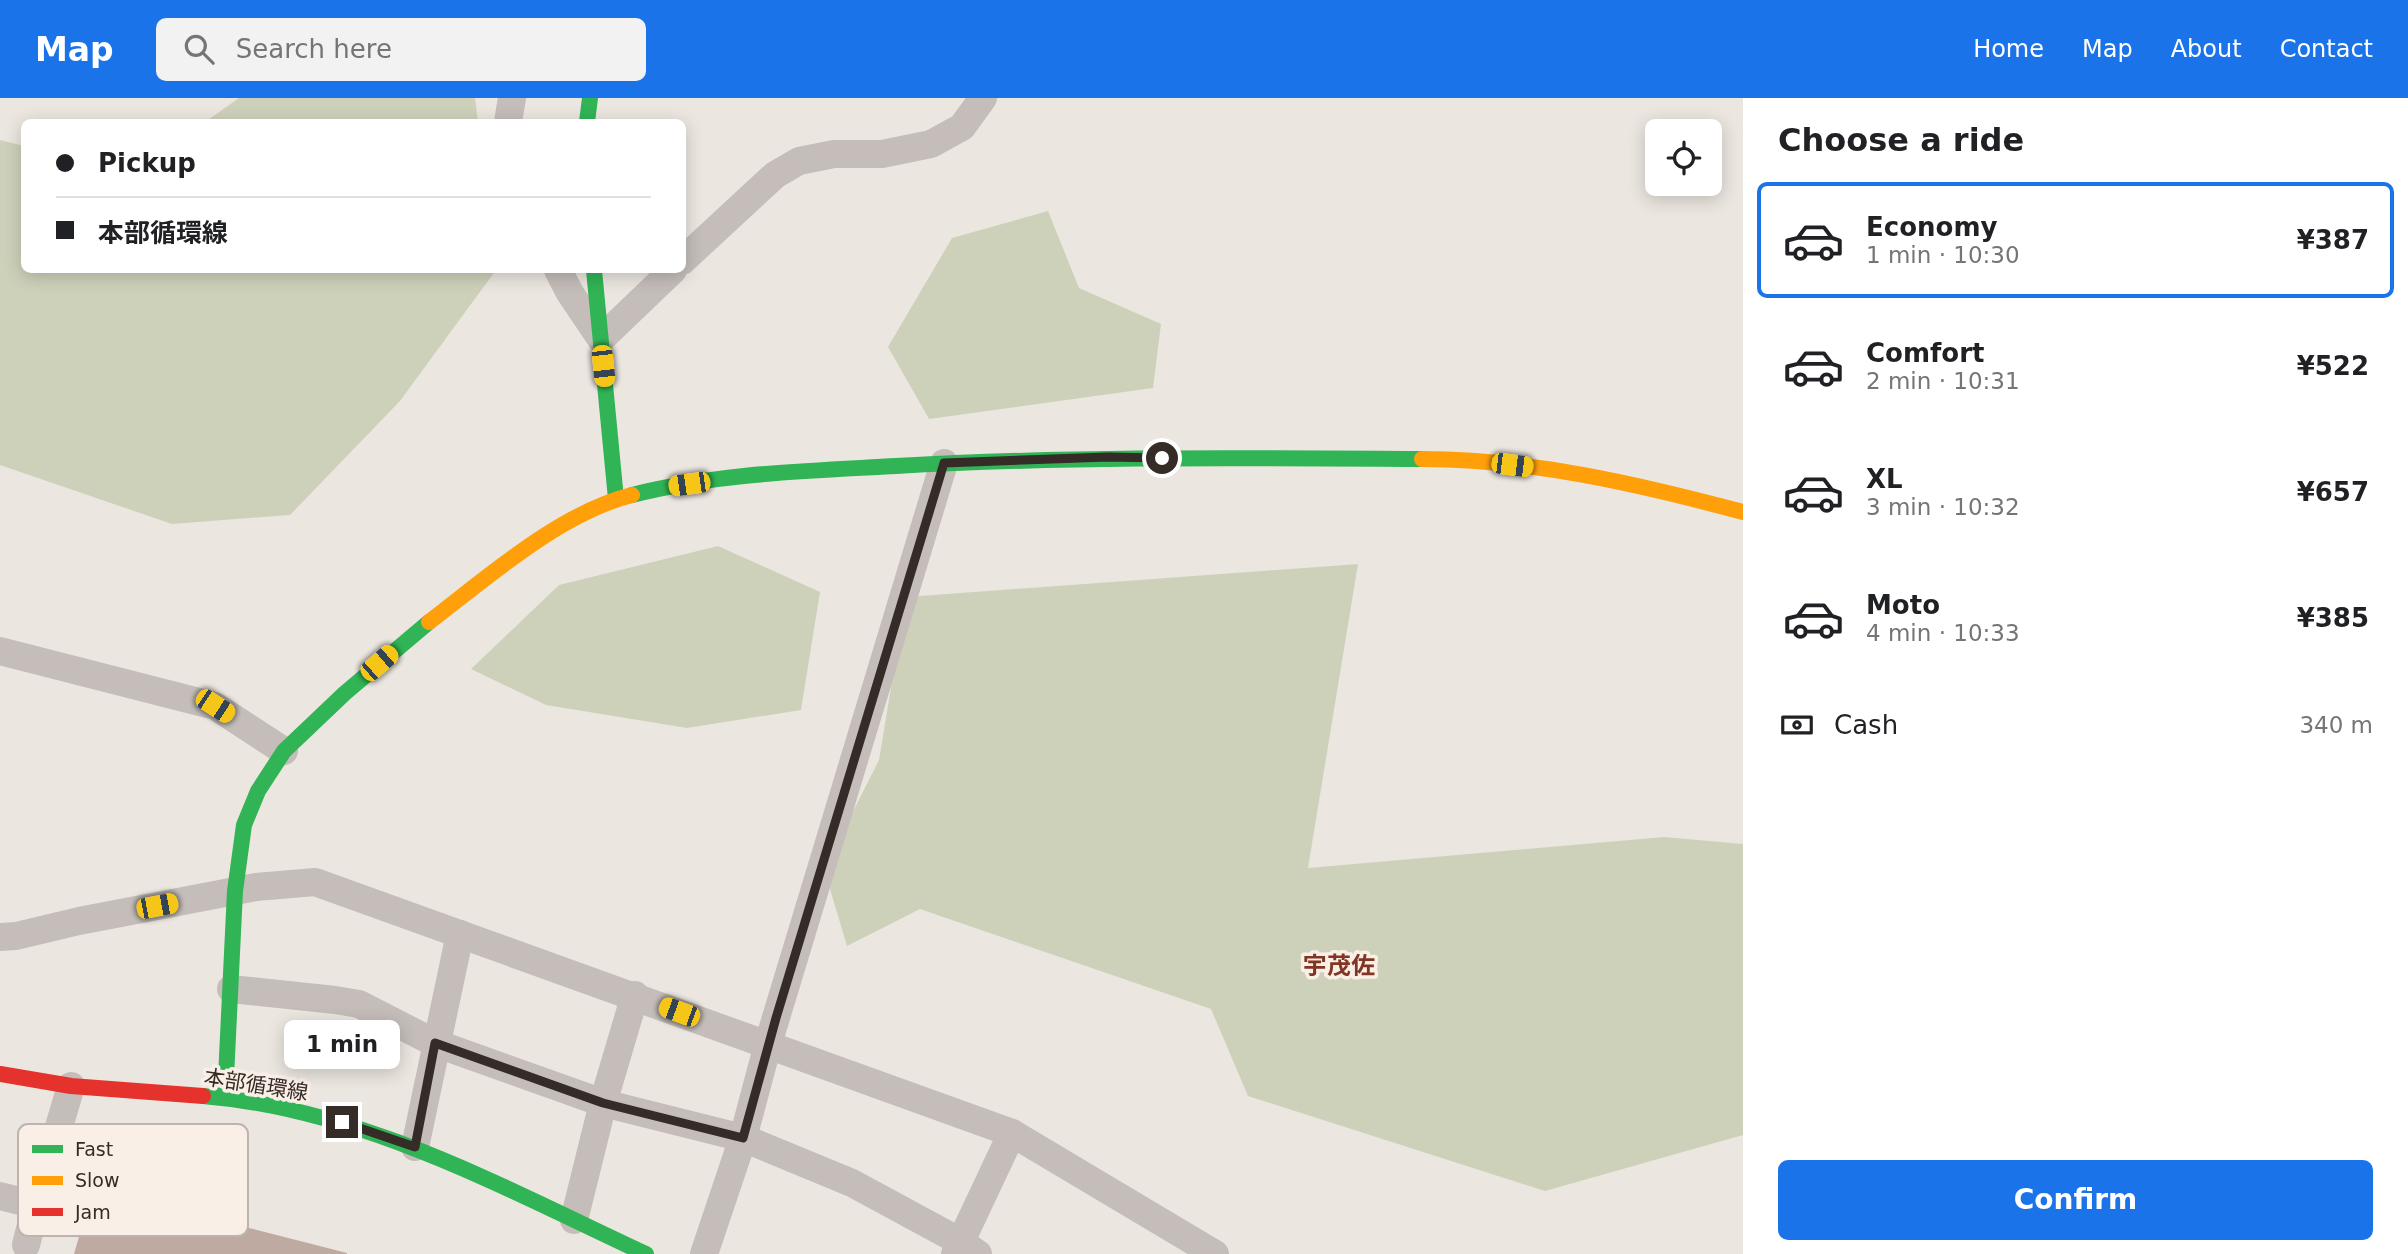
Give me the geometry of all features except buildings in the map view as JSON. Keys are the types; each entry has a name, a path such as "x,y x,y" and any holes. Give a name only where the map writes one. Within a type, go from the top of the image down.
{"main road":[{"path":"587,119 590,98"},
{"path":"594,273 616,499"},
{"path":"225,1098 236,891 244,825 258,790 284,751 414,633 513,558 579,515 616,499 664,487 764,473 944,463 1108,457 1465,459 1559,471 1668,492 1743,512"},
{"name":"本部循環線","path":"0,1074 71,1086 225,1098 275,1106 342,1122 415,1147 646,1254"}],"street":[{"path":"509,119 512,98"},
{"path":"686,257 775,175 799,161 834,154 882,154 931,144 962,127 983,98"},
{"path":"560,273 601,339 670,273"},
{"path":"704,1254 743,1138 768,1044 944,463"},
{"path":"0,651 215,706 284,751"},
{"path":"0,937 256,887 315,882 635,995 1012,1133 1215,1254"},
{"path":"415,1147 460,934"},
{"path":"231,989 359,1004 435,1043 603,1103 743,1138 852,1183 965,1250 1012,1133"},
{"path":"574,1220 603,1103 635,995"},
{"path":"60,1124 71,1086"},
{"path":"0,1196 18,1200"},
{"path":"26,1245 28,1236"}],"green space":[{"path":"239,98 475,98 478,119 209,119"},
{"path":"0,140 21,145 21,273 494,273 400,401 290,515 172,524 0,465"},
{"path":"1048,211 1079,288 1161,324 1153,388 929,419 888,347 952,238"},
{"path":"718,546 820,592 801,710 687,728 546,705 471,669 559,585"},
{"path":"1358,564 1308,868 1664,837 1743,844 1743,1135 1545,1191 1248,1096 1211,1009 920,909 847,946 824,869 879,760 906,597"}],"traffic: fast":[{"path":"587,119 590,98"},
{"path":"594,273 616,499"},
{"path":"632,495 731,477 962,463 1159,458 1422,459"},
{"path":"225,1098 235,891 244,825 258,791 284,751 345,693 429,622"},
{"path":"203,1096 262,1104 376,1134 485,1178 646,1254"}],"traffic: slow":[{"path":"1422,459 1543,468 1624,483 1743,512"},
{"path":"429,622 552,531 578,516 632,495"}],"traffic: jam":[{"path":"0,1074 71,1086 203,1096"}],"district":[{"name":"宇茂佐","path":"1339,966"}],"route":[{"path":"342,1122 415,1147 435,1043 603,1103 743,1138 776,1018 944,463 1108,457 1162,458"}]}
